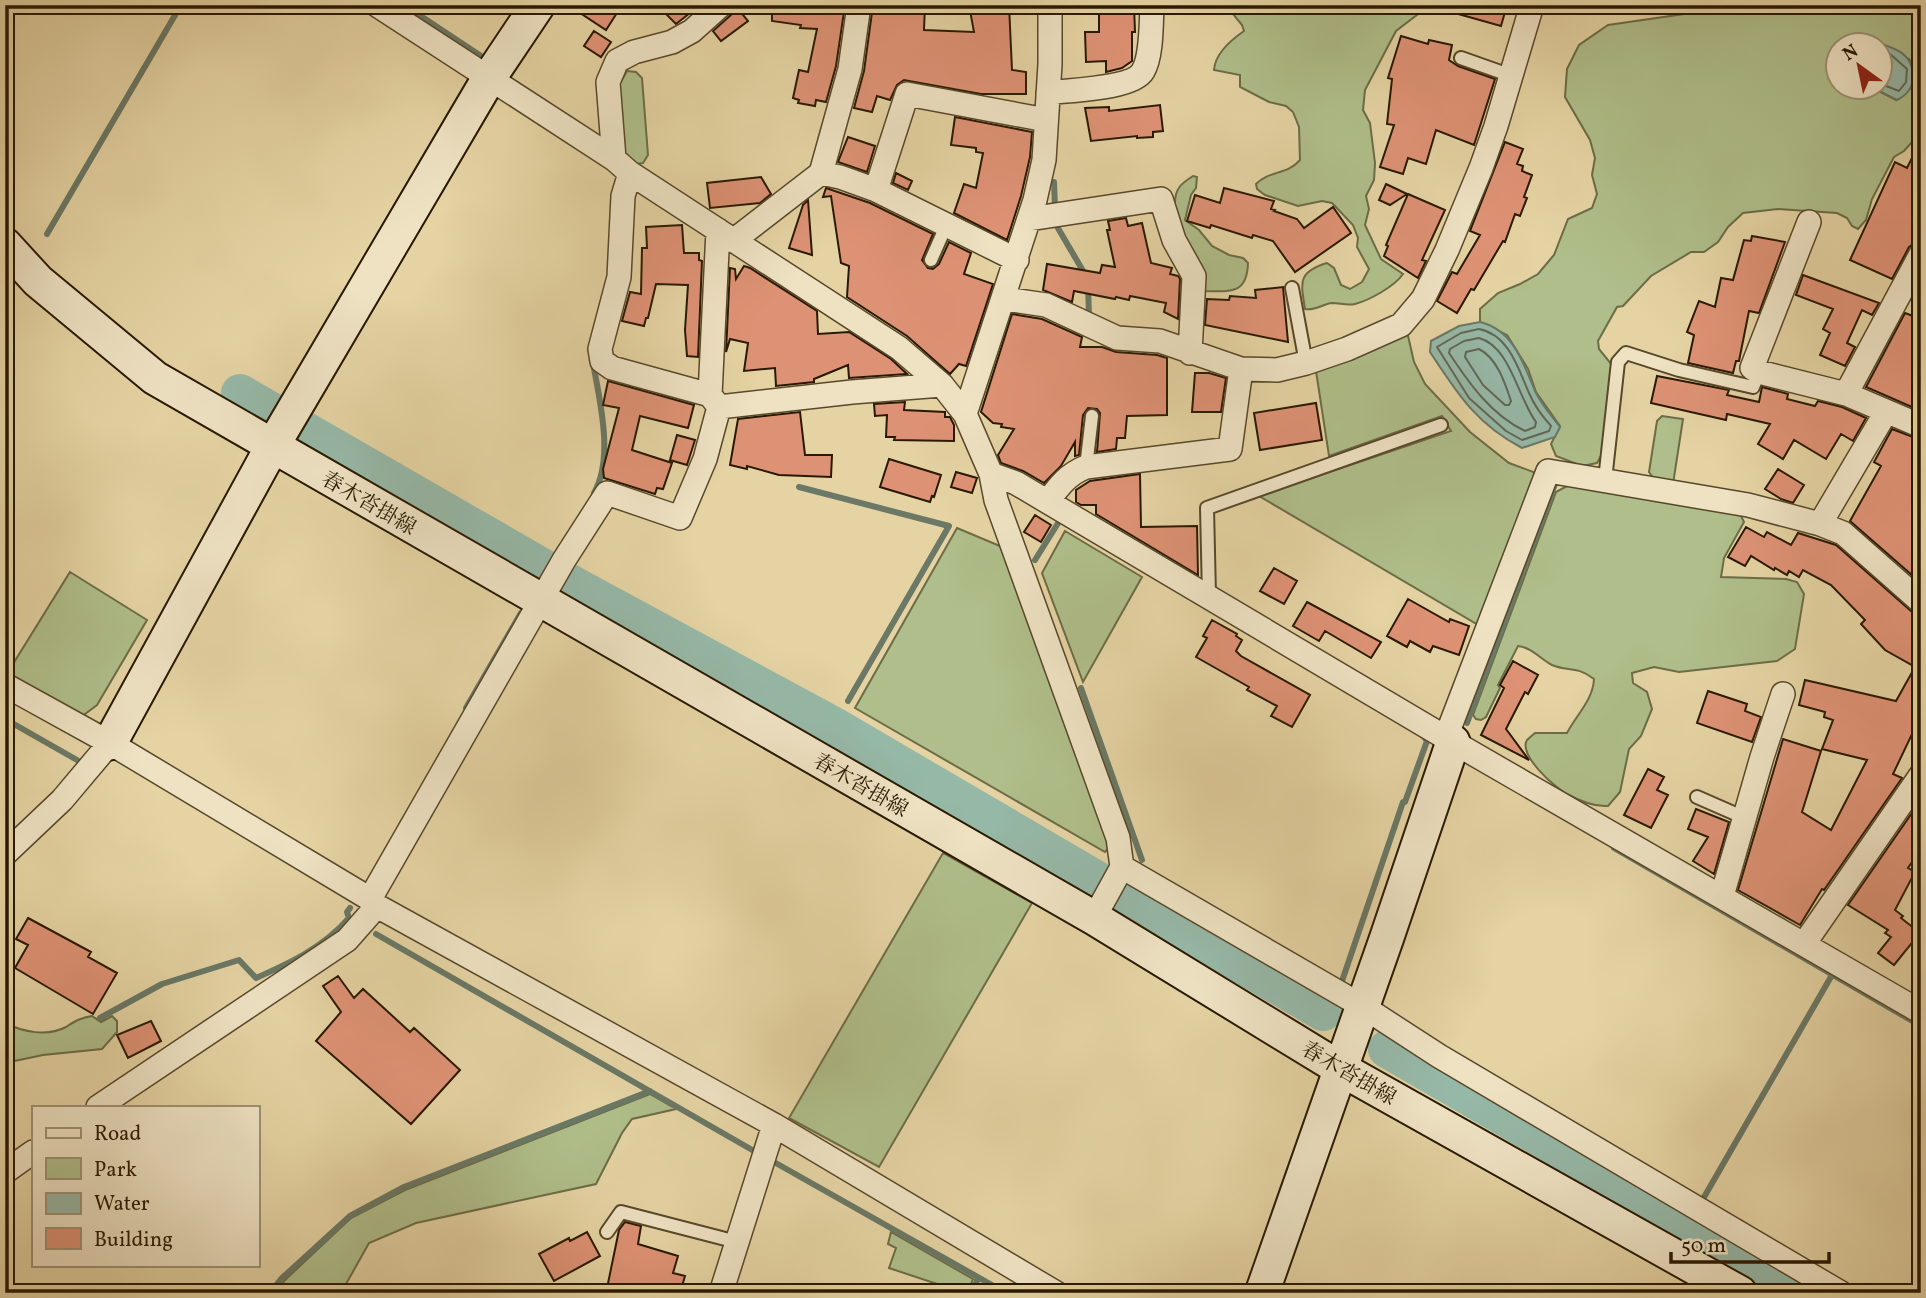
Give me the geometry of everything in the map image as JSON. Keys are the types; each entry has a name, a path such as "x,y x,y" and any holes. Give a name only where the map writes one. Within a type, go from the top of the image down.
{"main road":[{"path":"110,743 272,447 489,78 538,5"},
{"name":"春木沓掛線","path":"5,245 38,281 155,378 1094,918 1341,1069 1740,1293"},
{"path":"1262,1293 1387,937 1449,739"}],"street":[{"path":"377,5 899,348 942,385 965,414 991,474 996,500 1118,838 1122,867 1094,918"},
{"path":"721,5 692,31 672,42 634,52 617,61 608,82 622,166 623,222 619,277 600,349 602,361 612,368 715,401 942,385"},
{"path":"726,236 821,173 850,69 859,5"},
{"path":"965,414 1017,260 1044,160 1050,5"},
{"path":"1048,93 1118,84 1131,81 1142,74 1147,61 1152,5"},
{"path":"1004,299 1046,305 1117,338 1160,341 1241,369 1277,370 1306,363 1347,349 1401,325 1423,299 1447,250 1481,168 1532,5"},
{"path":"876,190 908,94 1046,120"},
{"path":"821,173 876,190 1017,260"},
{"path":"1029,219 1161,199 1174,240 1194,276 1190,353"},
{"path":"1810,222 1752,368 1846,394 1921,426"},
{"path":"100,1106 347,940 374,903 564,559 607,493 680,517 705,459 715,401 726,236"},
{"path":"1846,394 1921,254"},
{"path":"1048,501 1073,472 1086,467 1230,449 1241,369"},
{"path":"1820,524 1886,412"},
{"path":"1449,739 1548,471 1748,505 1820,524 1843,533 1921,603"},
{"path":"991,474 1016,483 1048,501 1449,739 1921,1012"},
{"path":"5,685 110,743 374,903 774,1125 1056,1293"},
{"path":"1722,896 1783,694"},
{"path":"5,854 62,800 110,743"},
{"path":"1804,944 1921,775"},
{"path":"1122,867 1362,1006 1439,1056 1841,1293"},
{"path":"721,1293 774,1125"},
{"path":"5,1172 32,1153"}],"lane":[{"path":"1461,58 1509,75"},
{"path":"931,260 946,226"},
{"path":"1292,288 1306,363"},
{"path":"1605,480 1618,362 1626,353 1679,370 1753,387 1759,372"},
{"path":"1086,467 1092,416"},
{"path":"1209,596 1207,508 1441,425"},
{"path":"1697,797 1745,818"},
{"path":"607,1232 621,1212 737,1242"}],"green space":[{"path":"1234,5 1430,5 1396,31 1365,90 1363,110 1370,123 1375,163 1374,180 1366,196 1369,209 1365,225 1381,259 1403,274 1388,288 1368,299 1352,305 1332,303 1305,309 1302,285 1310,270 1327,263 1334,268 1341,285 1350,289 1362,282 1369,269 1357,247 1358,238 1353,225 1332,203 1322,201 1298,206 1265,195 1257,189 1256,184 1261,180 1290,168 1300,160 1299,127 1293,112 1286,106 1269,102 1240,87 1240,75 1214,70 1221,53 1244,31 1233,14"},
{"path":"1711,5 1921,5 1921,132 1904,151 1894,157 1872,199 1866,220 1858,229 1837,213 1778,209 1743,213 1728,227 1718,242 1704,252 1691,252 1651,276 1623,306 1617,307 1598,341 1599,349 1612,365 1603,452 1597,463 1582,466 1556,456 1551,444 1560,426 1536,392 1528,369 1507,335 1480,322 1480,309 1498,293 1538,274 1554,255 1568,219 1592,208 1597,194 1592,175 1595,158 1590,140 1565,97 1567,69 1579,45 1608,25 1705,11"},
{"path":"627,71 636,72 642,78 648,155 643,163 631,165 624,155 619,85"},
{"path":"1193,176 1197,177 1196,188 1191,195 1185,220 1199,230 1212,246 1229,255 1243,258 1248,263 1244,281 1235,289 1202,291 1167,204 1175,203 1180,186"},
{"path":"1406,327 1414,362 1425,384 1470,432 1509,463 1536,473 1480,626 1259,496 1451,431 1442,416 1329,456 1316,371"},
{"path":"1662,416 1683,419 1673,484 1654,479 1649,472 1657,421"},
{"path":"1578,480 1740,514 1744,522 1724,558 1721,577 1786,579 1797,582 1804,594 1795,649 1777,661 1679,672 1654,667 1632,673 1633,683 1647,692 1652,709 1641,736 1629,749 1620,792 1608,806 1587,803 1561,791 1539,770 1526,746 1527,740 1535,733 1567,733 1591,694 1594,679 1577,670 1552,665 1532,651 1518,646 1498,685 1500,688 1486,717 1481,720 1473,715 1556,492"},
{"path":"957,528 1000,546 1045,659 1111,845 1105,852 855,708"},
{"path":"1065,531 1142,577 1083,682 1042,573"},
{"path":"70,572 147,620 97,705 77,720 5,677"},
{"path":"943,853 1032,903 879,1167 789,1118"},
{"path":"92,1016 101,1022 112,1016 117,1021 117,1032 102,1049 43,1055 5,1063 5,1023 19,1029 43,1033 59,1030"},
{"path":"650,1094 676,1109 632,1119 596,1184 416,1223 369,1243 341,1293 276,1293 285,1280 351,1218 405,1190"},
{"path":"891,1232 973,1279 970,1287 961,1284 958,1291 889,1268 896,1248 888,1244"}],"water":[{"path":"1895,49 1906,57 1913,70 1911,86 1897,100"},
{"path":"1480,322 1501,332 1515,349 1537,396 1560,427 1555,437 1522,448 1506,439 1469,406 1430,352 1431,341 1459,326"}],"building":[{"path":"568,5 622,5 606,30"},
{"path":"657,5 700,5 676,24"},
{"path":"735,5 748,21 721,41 713,31 731,15"},
{"path":"772,5 845,5 836,66 826,102 816,100 815,106 798,103 799,100 793,98 799,70 808,72 817,29 772,21"},
{"path":"873,5 925,5 924,30 974,32 969,5 1009,5 1012,70 1026,72 1026,94 981,94 904,80 897,85 890,100 877,96 872,112 854,108 864,71"},
{"path":"1119,5 1134,5 1132,61 1122,68 1106,72 1106,61 1086,62 1085,32 1099,32 1099,14 1119,13"},
{"path":"1445,5 1507,5 1501,26 1444,10"},
{"path":"594,31 611,42 601,57 584,46"},
{"path":"1401,36 1428,44 1429,40 1452,45 1449,60 1458,66 1495,79 1474,145 1436,130 1426,164 1408,158 1403,174 1380,167 1394,125 1387,124 1392,79 1388,78"},
{"path":"1160,105 1163,131 1153,132 1153,137 1091,141 1085,108 1109,107 1109,111"},
{"path":"955,117 1032,132 1030,157 1021,196 1007,240 954,213 964,184 976,188 983,153 976,152 976,148 951,145"},
{"path":"848,137 875,146 867,172 838,162"},
{"path":"1921,140 1921,235 1918,241 1909,247 1892,279 1850,260 1895,162 1907,168"},
{"path":"1505,142 1523,149 1517,164 1523,166 1522,171 1532,175 1524,197 1527,198 1520,216 1515,214 1505,242 1503,241 1457,313 1437,301 1452,272 1457,274 1480,235 1470,231"},
{"path":"896,173 912,181 908,190 893,183"},
{"path":"761,177 771,194 760,203 710,208 707,183"},
{"path":"1386,184 1407,194 1390,205 1379,200"},
{"path":"826,188 870,203 933,234 922,260 928,268 933,269 939,264 949,242 971,253 964,274 993,284 966,366 959,364 950,374 907,336 847,297 849,266 841,263 831,196 823,197"},
{"path":"1224,188 1274,201 1271,209 1297,219 1304,228 1333,207 1351,233 1295,272 1273,241 1187,221 1195,195 1220,203"},
{"path":"1408,194 1445,210 1422,260 1426,261 1418,278 1384,256 1388,246 1386,245"},
{"path":"808,200 812,255 789,248 803,205"},
{"path":"1126,218 1128,226 1142,223 1151,263 1172,268 1170,274 1180,279 1178,319 1164,312 1166,303 1130,296 1129,300 1115,299 1074,291 1072,302 1043,290 1047,264 1100,273 1102,265 1115,267 1107,230 1110,230 1108,221"},
{"path":"682,225 684,253 699,253 699,260 702,261 698,357 687,356 685,330 688,285 656,284 644,326 622,321 630,292 641,294 642,248 647,248 646,227"},
{"path":"1752,236 1785,242 1759,313 1749,311 1739,361 1736,361 1733,373 1688,363 1694,335 1687,332 1699,301 1715,307 1721,278 1733,280 1744,240 1751,241"},
{"path":"744,266 817,311 818,334 849,332 891,359 907,374 849,378 848,365 814,379 814,382 776,386 775,368 744,371 748,343 730,339 726,352 730,268 735,269 736,279"},
{"path":"1803,275 1879,303 1872,315 1862,310 1847,343 1855,347 1845,366 1820,355 1830,333 1823,329 1833,309 1796,295"},
{"path":"1283,287 1288,342 1205,325 1207,299 1229,300 1230,296 1256,298 1255,290"},
{"path":"1905,313 1921,319 1921,411 1866,387"},
{"path":"1012,314 1042,319 1082,337 1080,347 1102,347 1116,352 1167,358 1167,415 1127,416 1125,438 1117,438 1116,449 1097,452 1100,413 1097,409 1088,408 1083,415 1079,455 1075,456 1075,442 1061,466 1044,483 1001,463 998,455 1014,429 993,423 981,412"},
{"path":"1195,373 1209,373 1226,378 1221,412 1192,412"},
{"path":"1657,376 1729,390 1727,395 1759,402 1762,387 1788,394 1787,399 1815,406 1818,401 1842,407 1866,418 1853,441 1841,434 1826,459 1794,440 1783,459 1758,444 1770,424 1727,414 1726,420 1651,403"},
{"path":"608,381 694,405 688,428 640,416 632,450 672,463 663,489 657,488 655,494 604,478 603,469 619,408 603,405"},
{"path":"905,402 904,410 945,412 945,417 950,417 954,425 954,441 894,440 895,437 886,437 887,415 875,416 874,404"},
{"path":"1316,403 1322,440 1260,450 1254,413"},
{"path":"800,412 805,455 832,455 831,477 779,475 747,466 747,469 730,465 738,419"},
{"path":"1892,429 1921,440 1921,583 1850,521 1881,466 1874,462"},
{"path":"677,435 695,440 687,465 670,460"},
{"path":"889,459 941,475 930,502 880,487"},
{"path":"1778,469 1804,485 1793,503 1765,489"},
{"path":"956,472 977,478 972,493 951,487"},
{"path":"1140,474 1141,527 1197,526 1198,575 1096,514 1096,505 1081,505 1076,502 1076,490 1090,481"},
{"path":"1035,515 1051,525 1041,542 1024,532"},
{"path":"1746,527 1764,537 1767,532 1791,545 1798,533 1836,545 1912,612 1921,616 1921,735 1913,732 1893,774 1902,778 1824,890 1822,889 1800,925 1738,890 1783,739 1821,751 1802,812 1831,830 1867,760 1822,749 1833,720 1824,717 1825,712 1799,705 1805,680 1896,701 1915,667 1885,650 1861,624 1865,620 1831,585 1803,570 1799,577 1789,571 1787,575 1751,556 1745,566 1728,557"},
{"path":"1274,568 1297,581 1284,604 1260,591"},
{"path":"1408,599 1449,622 1450,619 1469,626 1459,655 1433,646 1430,652 1410,641 1407,647 1387,636"},
{"path":"1307,602 1381,642 1371,658 1325,631 1319,641 1293,626"},
{"path":"1212,620 1237,634 1242,640 1236,651 1241,656 1310,695 1292,727 1271,716 1277,706 1196,657 1207,638 1203,636"},
{"path":"1513,661 1538,675 1528,694 1525,692 1506,729 1529,760 1481,735 1504,688 1500,685"},
{"path":"1708,691 1747,704 1745,711 1761,717 1752,742 1697,723"},
{"path":"1648,769 1664,777 1657,790 1668,795 1651,828 1624,815"},
{"path":"1921,800 1921,849 1908,868 1915,872 1895,910 1920,933 1894,965 1878,953 1891,937 1885,933 1888,930 1848,905"},
{"path":"1696,809 1729,822 1714,874 1693,861 1708,837 1688,829"},
{"path":"28,918 91,952 88,957 117,973 93,1014 15,968 28,945 16,939"},
{"path":"338,976 354,998 363,989 410,1032 414,1028 460,1070 411,1124 316,1041 341,1012 323,986"},
{"path":"151,1021 161,1041 128,1058 117,1035"},
{"path":"625,1222 641,1226 638,1244 678,1256 673,1273 685,1276 680,1293 606,1293 619,1230"},
{"path":"587,1232 600,1256 554,1281 539,1254"}],"waterway":[{"path":"47,234 181,5"},
{"path":"404,5 481,56"},
{"path":"1054,182 1055,208"},
{"path":"1055,223 1086,276"},
{"path":"1088,286 1089,315"},
{"path":"593,363 604,430 603,463 594,493"},
{"path":"240,393 575,586 834,726 1323,1012"},
{"path":"1467,723 1555,484"},
{"path":"799,487 949,526 848,701"},
{"path":"1035,560 1060,520 1063,522"},
{"path":"538,581 552,558"},
{"path":"466,708 521,613"},
{"path":"1081,688 1142,860"},
{"path":"5,719 77,760"},
{"path":"1341,984 1403,802 1427,741 1422,734"},
{"path":"1614,848 1921,1026"},
{"path":"350,908 347,912 352,920"},
{"path":"1177,911 1193,935"},
{"path":"100,1018 162,984 239,960 256,978 318,946 349,918"},
{"path":"376,934 754,1151"},
{"path":"1703,1199 1832,975"},
{"path":"1387,1049 1808,1293"},
{"path":"270,1293 281,1279 350,1216 404,1187 650,1091"},
{"path":"774,1162 1006,1293"},
{"path":"1768,1279 1772,1272"},
{"path":"973,1293 978,1277"}]}
